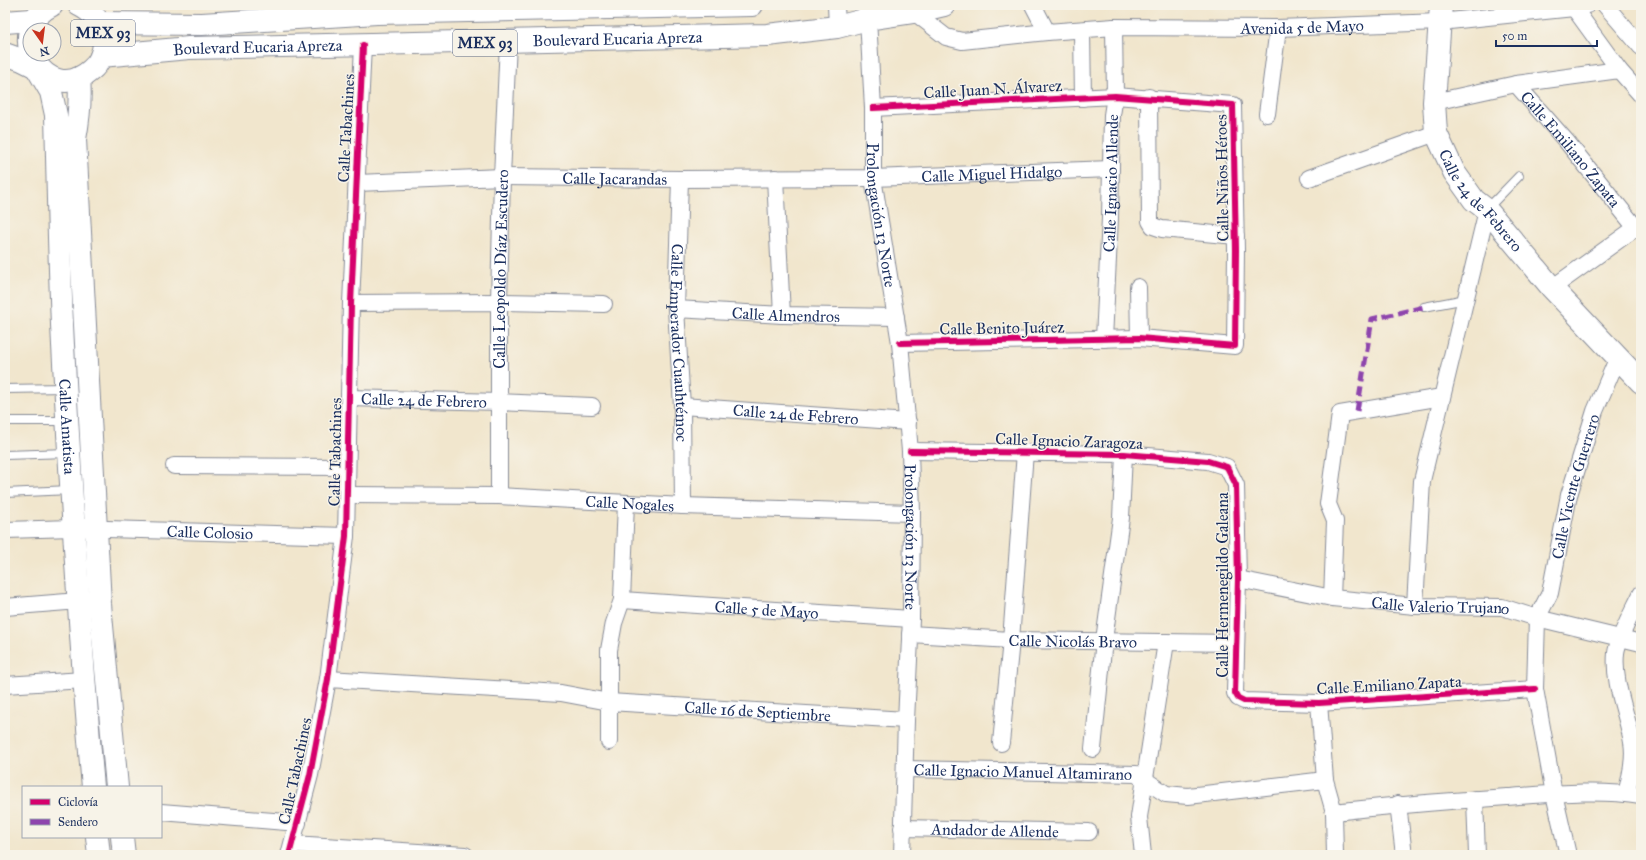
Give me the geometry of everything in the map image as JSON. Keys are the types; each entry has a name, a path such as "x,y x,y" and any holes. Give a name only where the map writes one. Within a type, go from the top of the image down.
{"street":[{"name":"Boulevard Eucaria Apreza","path":"88,11 202,24 290,11 752,5"},
{"path":"836,5 837,27"},
{"name":"MEX 93","path":"867,12 914,12 944,5"},
{"path":"1033,5 1047,32"},
{"path":"1605,5 1641,47"},
{"path":"1580,7 1619,70 1641,95"},
{"name":"Avenida 5 de Mayo","path":"914,12 946,37 962,41 1114,27 1278,28 1441,13 1580,7"},
{"path":"5,22 40,11"},
{"name":"Calle Amatista","path":"40,11 28,29 26,49 30,59 51,92 56,115 67,421 73,528 93,786"},
{"name":"MEX 93","path":"79,78 92,69 101,56 104,45 103,34 88,11"},
{"name":"Boulevard Eucaria Apreza","path":"101,56 189,48 767,35 837,27 867,12"},
{"name":"Prolongación 13 Norte","path":"867,12 873,108 873,178 900,343 910,452 912,513 911,627 906,720 902,855"},
{"name":"Calle 24 de Febrero","path":"1441,13 1434,102 1436,133 1454,172 1474,200 1486,210 1552,288 1641,382"},
{"name":"Calle Ignacio Allende","path":"1104,339 1112,115 1115,96 1114,27"},
{"path":"1267,114 1278,28"},
{"path":"1082,31 1083,98"},
{"name":"Calle Leopoldo Díaz Escudero","path":"499,496 499,302 502,177 508,42"},
{"name":"Calle Tabachines","path":"291,849 310,774 328,679 346,536 351,303 363,45"},
{"path":"5,54 22,60 47,76 58,80 79,78"},
{"path":"1434,102 1516,84 1619,70"},
{"name":"Calle Amatista","path":"79,78 80,106 75,139 100,604 117,786"},
{"name":"Calle Emiliano Zapata","path":"1516,84 1638,226"},
{"name":"Calle Juan N. Álvarez","path":"873,108 1115,96"},
{"name":"Calle Niños Héroes","path":"1115,96 1149,97 1233,105 1236,236 1235,346"},
{"path":"1149,97 1150,221 1153,226 1236,236"},
{"path":"1309,178 1436,133"},
{"name":"Calle Miguel Hidalgo","path":"873,178 1111,169"},
{"name":"Calle Jacarandas","path":"356,183 502,177 680,179 873,178"},
{"path":"775,178 782,315"},
{"name":"Calle Emperador Cuauhtémoc","path":"680,179 676,310 682,406 683,506"},
{"path":"1415,606 1422,481 1486,210"},
{"path":"1552,288 1638,226"},
{"path":"1138,287 1139,338"},
{"path":"351,303 499,302 604,304"},
{"name":"Calle Almendros","path":"676,310 782,315 896,317"},
{"name":"Calle Benito Juárez","path":"900,343 1139,338 1235,346"},
{"name":"Calle Vicente Guerrero","path":"1537,618 1550,593 1569,495 1595,411 1618,357"},
{"path":"1332,598 1335,521 1328,504 1340,414 1442,396"},
{"name":"Calle 24 de Febrero","path":"349,398 592,406"},
{"name":"Calle 24 de Febrero","path":"682,406 908,422"},
{"name":"Calle Ignacio Zaragoza","path":"910,452 1124,454 1208,461 1226,467"},
{"path":"1001,743 1011,640 1025,452"},
{"path":"1093,749 1104,640 1121,518 1124,454"},
{"path":"174,466 347,467"},
{"name":"Calle Hermenegildo Galeana","path":"1226,467 1236,485 1238,579 1235,692 1238,698 1244,701"},
{"name":"Calle Nogales","path":"347,495 499,496 683,506 912,513"},
{"path":"609,742 609,650 614,623 622,600 626,503"},
{"name":"Calle Colosio","path":"5,530 73,528 346,536"},
{"name":"Calle Valerio Trujano","path":"1238,579 1332,598 1415,606 1502,607 1537,618 1641,643"},
{"path":"1334,812 1398,804 1554,794 1634,795 1632,765 1633,744 1618,687 1616,651 1641,594"},
{"name":"Calle 5 de Mayo","path":"622,600 911,627"},
{"path":"5,607 79,601"},
{"path":"1537,618 1535,689 1554,794 1568,855"},
{"name":"Calle Nicolás Bravo","path":"911,627 1011,640 1104,640 1236,643"},
{"path":"1143,855 1140,817 1166,642"},
{"name":"Calle 16 de Septiembre","path":"328,679 561,693 609,702 906,720"},
{"path":"5,685 84,680"},
{"name":"Calle Emiliano Zapata","path":"1244,701 1319,703 1535,689"},
{"path":"1319,703 1325,780 1334,812 1335,855"},
{"name":"Calle Ignacio Manuel Altamirano","path":"905,769 1136,774 1166,794 1188,796 1325,780"},
{"path":"1475,799 1477,855"},
{"path":"1398,804 1404,855"},
{"path":"162,812 298,823"},
{"name":"Andador de Allende","path":"902,828 1089,832"},
{"path":"97,838 99,855"},
{"path":"122,838 124,855"},
{"path":"291,849 427,851 465,855"}],"lane":[{"path":"1486,210 1519,176"},
{"path":"1424,307 1466,299"},
{"path":"5,389 66,388"},
{"path":"5,421 67,421"},
{"path":"5,455 69,453"},
{"path":"5,493 71,490"}],"marked path":[{"path":"1357,411 1372,319 1424,307"}],"cycle path":[{"path":"289,855 310,775 328,679 346,536 351,303 363,45"},
{"path":"873,108 1115,96 1233,105 1236,250 1235,346 1139,338 900,343"},
{"path":"910,451 1124,454 1208,461 1227,467 1236,485 1238,579 1235,693 1238,698 1244,701 1319,703 1535,689"}]}
